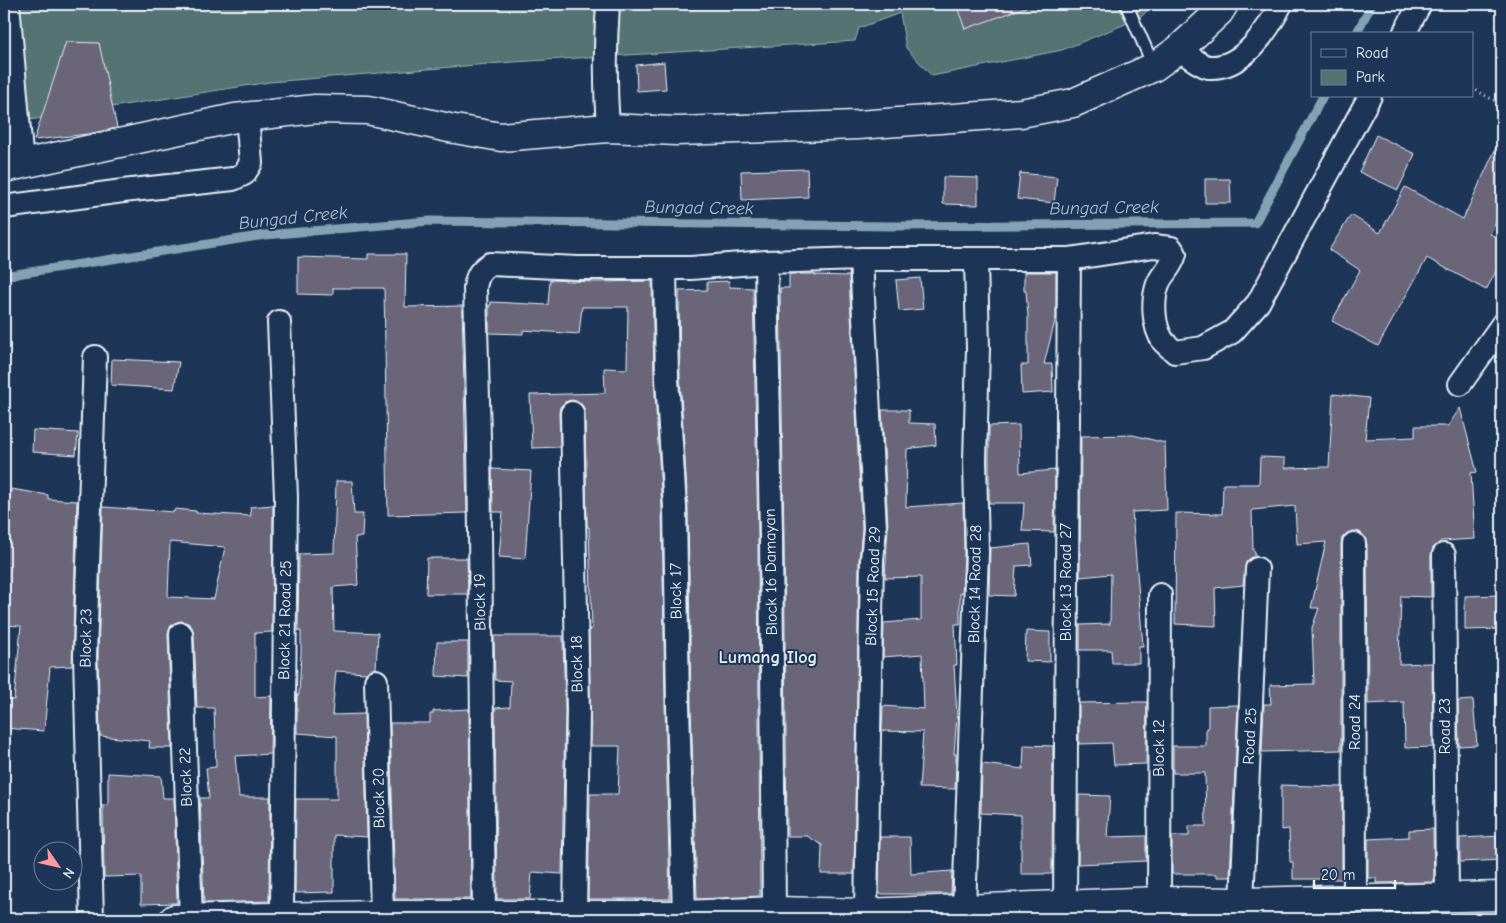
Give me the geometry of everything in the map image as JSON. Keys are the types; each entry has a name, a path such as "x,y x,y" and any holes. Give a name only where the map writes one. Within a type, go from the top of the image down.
{"street":[{"path":"8,4 13,166 247,116 315,109 368,110 500,137 608,128 677,131 848,126 1021,113 1074,103 1154,67 1179,49 1219,12 1224,4"},
{"path":"608,4 605,89 608,128"},
{"path":"1179,49 1207,67 1226,66 1248,51 1281,4"},
{"path":"1405,32 1420,4"},
{"path":"665,268 861,259 1069,259 1154,246 1171,248 1174,254 1172,264 1158,283 1154,307 1157,328 1164,342 1175,352 1203,348 1232,332 1258,304 1369,98"},
{"path":"4,207 123,190 233,179 244,174 251,163 247,116"},
{"name":"Block 14 Road 28","path":"964,909 977,553 975,460 978,349 976,258"},
{"name":"Block 15 Road 29","path":"861,259 875,528 872,570 866,913"},
{"name":"Block 13 Road 27","path":"1065,905 1069,259"},
{"name":"Block 16 Damayan","path":"766,262 774,911"},
{"name":"Block 19","path":"484,915 476,278 481,270 490,264 578,268 665,268"},
{"name":"Block 17","path":"665,268 667,378 675,508 684,915"},
{"name":"Block 21 Road 25","path":"279,322 286,497 283,918"},
{"path":"1460,384 1502,325"},
{"name":"Block 23","path":"92,919 84,656 95,357"},
{"name":"Block 18","path":"572,413 578,710 575,914"},
{"name":"Road 24","path":"1354,544 1355,899"},
{"name":"Road 23","path":"1444,555 1447,896"},
{"name":"Road 25","path":"1242,902 1257,569"},
{"name":"Block 12","path":"1159,901 1160,595"},
{"name":"Block 22","path":"181,634 191,919"},
{"name":"Block 20","path":"376,681 382,915"},
{"path":"174,919 382,915 684,915 774,911 866,913 1159,901 1242,902 1502,896"}],"lane":[{"path":"1126,4 1154,67"}],"path":[{"path":"1474,89 1502,105"}],"green space":[{"path":"4,4 1154,4 1140,18 1062,50 932,76 906,48 900,13 859,28 855,41 513,62 270,82 4,124"}],"building":[{"path":"956,4 1025,4 1026,7 965,29"},
{"path":"66,42 99,43 117,128 88,134 34,140"},
{"path":"664,62 666,89 637,91 636,65"},
{"path":"1376,135 1415,154 1398,190 1359,172"},
{"path":"1502,135 1502,208 1490,234 1502,240 1502,261 1486,290 1427,258 1378,346 1332,321 1360,270 1329,250 1351,215 1380,233 1405,187 1463,219"},
{"path":"807,169 808,197 742,200 741,171"},
{"path":"1020,173 1057,177 1054,203 1017,199"},
{"path":"943,177 978,178 978,205 943,204"},
{"path":"1205,179 1230,179 1231,203 1205,203"},
{"path":"368,254 406,254 405,307 462,306 467,513 388,515 384,288 333,288 333,295 298,294 298,257 368,259"},
{"path":"1024,272 1056,272 1056,317 1044,364 1052,364 1053,392 1022,394 1021,365 1028,365 1028,316 1026,291 1024,291"},
{"path":"789,274 849,276 862,528 859,560 854,874 821,874 822,845 807,836 787,836 780,288 789,288"},
{"path":"920,278 923,309 899,311 896,280"},
{"path":"550,280 595,282 652,281 654,378 662,508 670,899 588,899 590,794 618,794 620,746 591,746 589,629 592,629 589,527 587,527 585,413 583,406 578,401 571,400 565,402 560,407 559,413 560,447 532,448 530,395 605,393 604,368 627,369 628,307 582,307 579,334 523,330 523,334 489,333 489,305 491,305 491,302 548,305"},
{"path":"729,281 729,287 753,288 758,536 760,896 697,899 691,705 688,508 680,377 679,291 707,290 707,282"},
{"path":"112,359 179,362 174,389 111,385"},
{"path":"1333,394 1369,398 1365,439 1415,437 1415,426 1448,426 1460,408 1477,472 1471,473 1475,539 1441,541 1433,548 1431,555 1431,597 1401,596 1399,664 1432,663 1433,747 1405,748 1404,702 1368,704 1367,544 1365,537 1360,532 1353,531 1347,533 1342,538 1341,544 1341,750 1262,752 1264,704 1271,704 1270,685 1314,684 1312,628 1319,608 1311,608 1326,542 1297,544 1295,506 1252,510 1253,551 1255,551 1255,556 1246,562 1243,585 1215,588 1216,626 1175,624 1176,513 1222,514 1223,484 1259,484 1260,457 1285,458 1285,468 1329,467"},
{"path":"882,410 909,410 909,423 935,424 936,445 907,449 906,507 963,503 964,553 962,593 960,593 960,624 955,624 957,665 954,665 957,715 954,754 956,754 955,789 919,788 923,732 882,731 883,706 924,709 922,654 883,657 884,623 921,620 921,577 885,578 888,527"},
{"path":"1019,425 1020,473 1055,470 1054,532 1022,531 1024,503 989,503 989,426"},
{"path":"33,430 78,433 76,455 32,452"},
{"path":"1133,435 1165,443 1167,510 1132,512 1143,646 1139,646 1139,663 1112,663 1111,650 1080,650 1080,625 1110,624 1111,574 1080,577 1081,436"},
{"path":"492,469 531,471 525,559 499,557 503,512 493,512"},
{"path":"336,481 352,481 354,514 363,514 362,537 355,537 358,585 333,587 334,631 378,633 376,668 366,673 336,671 332,715 364,714 367,837 334,835 334,892 295,893 296,799 337,799 337,736 297,733 297,695 299,695 301,653 301,631 298,631 299,554 334,553"},
{"path":"11,489 48,495 48,499 77,501 72,666 50,667 44,731 4,728 4,699 14,700 21,626 4,625 4,536"},
{"path":"273,505 272,632 255,633 255,697 271,696 270,754 235,756 239,797 270,797 269,901 204,903 200,798 209,798 206,768 216,767 214,708 197,708 194,634 192,627 188,623 181,621 174,623 170,627 168,634 172,748 149,748 150,741 100,736 98,656 103,507 174,512 175,509 196,511 196,513 251,516 250,507","holes":["170,542 225,547 214,599 168,597"]},
{"path":"1030,544 1032,565 1016,566 1014,596 989,595 990,548"},
{"path":"427,558 467,558 468,594 426,594"},
{"path":"1501,595 1501,629 1465,630 1465,596"},
{"path":"1026,631 1050,632 1050,662 1025,661"},
{"path":"494,636 563,636 565,710 562,874 532,872 530,899 497,899 495,708 510,707 511,681 495,680"},
{"path":"437,642 468,642 468,678 436,676"},
{"path":"1473,700 1477,745 1459,746 1458,701"},
{"path":"1147,702 1146,764 1114,765 1112,743 1079,744 1079,703"},
{"path":"1238,705 1230,877 1217,877 1217,874 1172,874 1172,836 1189,836 1189,826 1206,826 1205,773 1173,773 1173,746 1206,746 1208,706"},
{"path":"469,709 471,899 395,899 390,723 430,723 430,714 433,714 433,711"},
{"path":"1024,745 1053,746 1052,874 1021,874 1021,815 981,813 982,764 1023,769"},
{"path":"108,773 161,776 163,798 174,798 177,903 141,904 141,876 104,877 103,805 108,805"},
{"path":"1281,785 1342,787 1342,879 1293,879 1293,862 1290,862 1289,829 1281,830"},
{"path":"1079,795 1110,796 1107,837 1146,836 1146,861 1078,864"},
{"path":"1433,829 1434,882 1376,883 1376,878 1368,878 1368,839 1409,837 1409,830"},
{"path":"1502,836 1502,860 1460,862 1460,838"},
{"path":"880,837 910,837 911,874 952,871 951,894 879,894"}],"waterway":[{"name":"Bungad Creek","path":"1357,32 1372,4"},
{"name":"Bungad Creek","path":"4,276 265,235 430,221 893,226 1255,223 1322,98"}],"district":[{"name":"Lumang Ilog","path":"768,657"}]}
